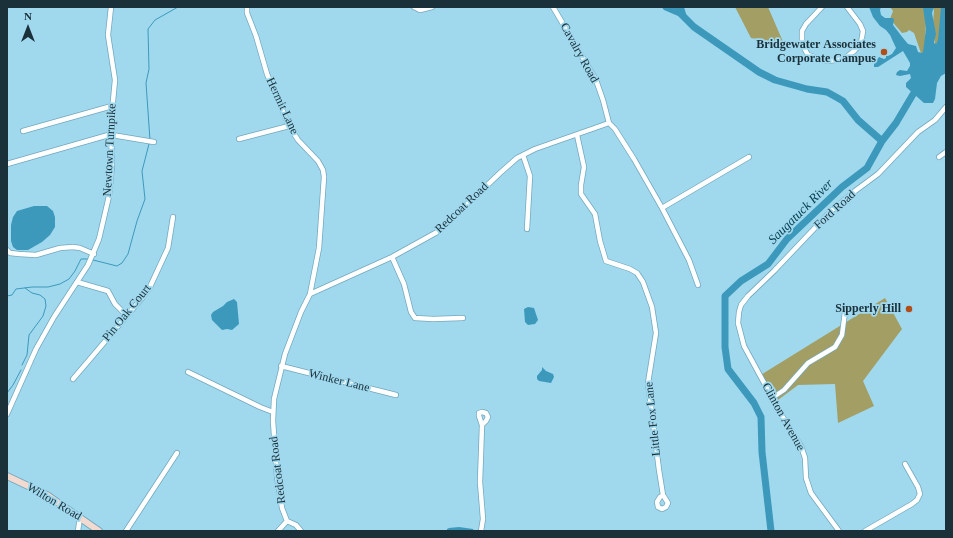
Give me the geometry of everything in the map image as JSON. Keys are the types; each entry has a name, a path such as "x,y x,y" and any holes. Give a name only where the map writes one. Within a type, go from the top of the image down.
{"main road":[{"name":"Wilton Road","path":"7,476 47,495 100,531"}],"street":[{"name":"Newtown Turnpike","path":"7,414 36,349 91,260 99,239 109,196 112,166 112,106 115,80 108,35 111,7"},
{"name":"Hermit Lane","path":"247,7 247,14 256,36 267,74 289,126 298,140 318,161 323,170 324,177 319,248 310,294"},
{"path":"414,7 420,10 432,7"},
{"name":"Cavalry Road","path":"553,7 596,80 609,123"},
{"path":"822,7 806,24 802,31 802,40 808,56 827,61 844,59 861,43 863,31 860,24 847,7"},
{"path":"24,131 112,106"},
{"name":"Ford Road","path":"738,323 741,305 751,292 774,271 831,211 878,174 918,132 935,120 945,110"},
{"path":"609,123 615,129 662,208 689,260 698,285"},
{"name":"Redcoat Road","path":"287,522 279,495 273,412 281,366 301,312 310,294 392,257 439,231 500,173 523,155 535,149 609,123"},
{"path":"239,138 289,126"},
{"path":"7,164 112,135 154,142"},
{"name":"Little Fox Lane","path":"577,135 584,167 581,194 595,214 600,241 606,261 630,269 637,273 643,282 652,307 656,332 648,384 663,495"},
{"path":"939,157 946,152"},
{"path":"523,155 530,176 527,229"},
{"path":"662,208 749,157"},
{"name":"Pin Oak Court","path":"73,379 142,298 160,268 168,248 173,217"},
{"path":"7,250 10,253 15,254 36,255 60,248 73,247 80,248 94,254"},
{"path":"392,257 404,284 411,312 415,318 432,320 463,318"},
{"path":"77,282 108,291 115,304 127,316"},
{"path":"772,398 784,390 808,363 836,346 842,335 845,312"},
{"name":"Clinton Avenue","path":"738,323 744,346 802,449 805,458 806,478 810,491 839,531"},
{"name":"Winker Lane","path":"281,366 396,395"},
{"path":"188,372 273,412"},
{"path":"481,531 482,519 480,482 482,425"},
{"path":"126,531 177,453"},
{"path":"865,531 917,500 920,494 918,487 905,464"},
{"path":"78,531 80,517"},
{"path":"278,531 287,522 296,525 301,531"}],"shaded area":[{"path":"735,7 768,7 784,44 751,38"},
{"path":"890,7 928,7 926,15 925,51 922,56 914,33 909,30 902,33 890,19 893,11"},
{"path":"932,7 946,7 940,39 935,45 933,23 934,10"},
{"path":"885,298 902,329 863,381 874,406 838,423 835,384 798,385 774,403 759,376"}],"water":[{"path":"663,7 684,7 687,17 683,20 678,15 666,10"},
{"path":"869,7 881,7 881,15 885,18 893,18 893,25 903,38 908,44 916,46 918,52 922,53 926,29 923,7 934,7 932,13 936,34 934,43 936,44 938,40 941,7 946,7 946,73 941,76 937,83 933,103 924,103 906,87 906,83 911,78 910,74 900,76 896,75 900,70 907,71 910,66 910,63 903,51 878,67 874,67 874,64 879,57 884,59 886,58 886,56 892,54 896,48 890,35 873,17"},
{"path":"34,206 47,206 53,211 55,217 55,227 50,235 42,242 28,250 17,250 13,247 11,241 11,225 13,217 17,211"},
{"path":"234,299 237,302 239,324 232,330 222,330 212,320 211,315 227,302"},
{"path":"528,307 534,308 538,320 535,324 528,325 525,322 524,309"},
{"path":"542,367 546,371 553,374 554,377 551,383 539,381 537,379"},
{"path":"459,527 473,529 474,531 447,531 449,528"}],"waterway":[{"path":"150,140 146,83 149,69 148,29 155,20 178,7"},
{"path":"666,7 680,13 694,27 759,72 775,80 807,89 827,92 843,101 858,120 882,141"},
{"name":"Saugatuck River","path":"771,531 762,452 761,417 754,403 728,369 725,347 725,296 741,281 768,264 787,239 842,187 867,168 882,141 896,123 918,86"},
{"path":"93,260 117,266 122,263 128,254 145,199 142,171 149,144"},
{"path":"7,296 12,295 16,289 48,287 60,284 69,279 81,259 88,259"},
{"path":"22,365 27,355 29,335 43,316 46,306 45,299 25,288"},
{"path":"7,393 21,370"}],"place":[{"name":"Bridgewater Associates Corporate Campus","path":"884,52"},
{"name":"Sipperly Hill","path":"909,309"}]}
